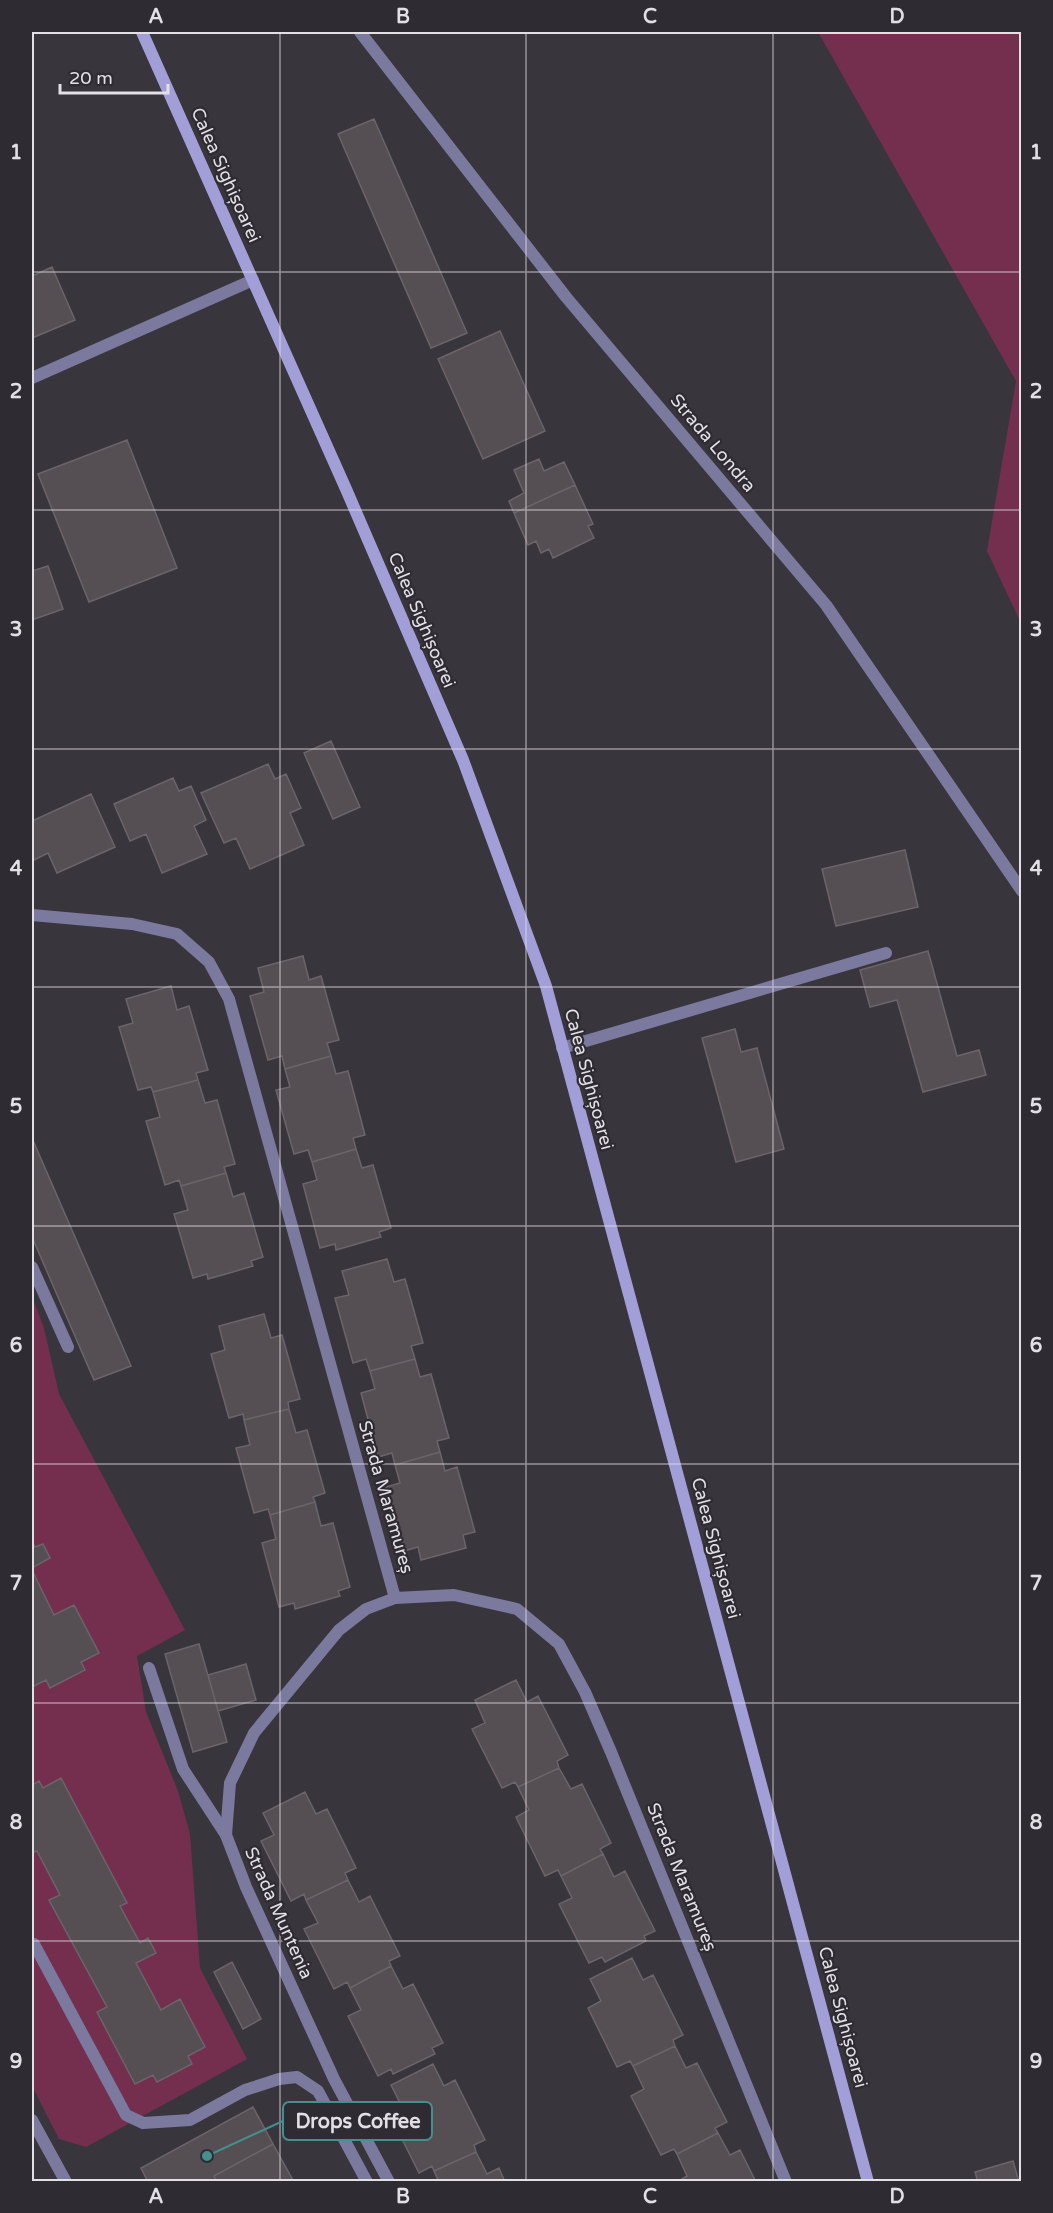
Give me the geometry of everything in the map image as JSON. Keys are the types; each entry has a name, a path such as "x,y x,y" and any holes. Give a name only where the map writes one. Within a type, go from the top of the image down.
{"main road":[{"name":"Calea Sighișoarei","path":"142,32 463,760 546,986 868,2181"}],"street":[{"name":"Strada Londra","path":"360,32 566,297 826,605 1022,891"},
{"path":"32,378 253,280"},
{"name":"Strada Maramureș","path":"32,915 132,924 177,934 209,962 229,999 395,1598 454,1595 517,1609 559,1644 585,1692 611,1752 786,2181"},
{"path":"562,1047 886,953"},
{"path":"32,1267 68,1347"},
{"name":"Strada Muntenia","path":"389,2181 334,2079 246,1887 226,1835 230,1783 254,1733 339,1630 366,1609 395,1598"},
{"path":"149,1668 183,1768 226,1835"},
{"path":"32,1942 126,2115 143,2123 190,2120 245,2090 279,2079 297,2077 318,2091 367,2181"},
{"path":"32,2120 66,2181"}],"shaded area":[{"path":"818,32 1021,32 1021,623 987,551 1016,381"},
{"path":"32,1296 44,1328 59,1394 185,1630 137,1656 146,1712 178,1791 190,1834 200,1968 247,2059 86,2147 59,2139 32,2086"}],"building":[{"path":"374,119 467,333 431,348 338,134"},
{"path":"52,267 75,320 32,338 32,276"},
{"path":"500,331 545,431 483,459 438,359"},
{"path":"127,440 177,568 89,602 38,474"},
{"path":"539,459 544,471 564,462 575,485 514,513 509,501 524,493 514,470"},
{"path":"575,485 593,524 588,526 594,538 553,558 549,549 541,553 536,541 528,545 514,513"},
{"path":"48,566 63,609 32,620 32,571"},
{"path":"331,741 360,807 333,819 304,753"},
{"path":"268,764 275,779 286,774 301,808 290,813 304,845 250,869 236,838 224,843 201,793"},
{"path":"173,778 179,791 191,786 206,820 194,826 207,854 162,873 146,834 130,841 114,804"},
{"path":"91,794 115,847 57,873 48,853 32,861 32,821"},
{"path":"905,850 918,907 836,926 822,869"},
{"path":"928,951 957,1056 979,1050 986,1075 923,1092 897,1000 870,1007 860,970"},
{"path":"303,956 309,980 321,976 339,1040 327,1043 331,1056 285,1069 282,1056 268,1060 250,996 264,992 258,968"},
{"path":"171,986 177,1010 189,1006 208,1070 196,1073 198,1080 153,1092 151,1087 138,1090 119,1027 133,1023 126,999"},
{"path":"735,1029 741,1052 757,1048 784,1149 736,1162 702,1038"},
{"path":"331,1056 336,1074 348,1071 365,1135 353,1138 356,1149 312,1162 308,1150 294,1154 276,1090 290,1087 285,1069"},
{"path":"198,1080 205,1103 217,1100 235,1164 224,1167 226,1173 181,1186 179,1180 165,1185 146,1121 160,1117 153,1092"},
{"path":"32,1138 131,1366 94,1380 32,1237"},
{"path":"356,1149 362,1168 373,1165 391,1228 379,1232 381,1237 336,1250 335,1244 320,1248 303,1184 317,1180 312,1162"},
{"path":"226,1173 233,1197 244,1193 263,1257 251,1261 253,1266 233,1272 208,1279 207,1274 193,1278 174,1214 188,1210 181,1186"},
{"path":"387,1259 394,1282 405,1279 423,1343 411,1346 415,1359 370,1371 366,1359 353,1363 335,1298 349,1295 342,1271"},
{"path":"264,1314 271,1338 282,1335 300,1399 288,1402 289,1409 244,1420 243,1414 229,1418 211,1354 225,1350 219,1326"},
{"path":"415,1359 420,1377 431,1374 449,1438 437,1441 440,1452 395,1465 392,1453 378,1457 361,1393 375,1389 370,1371"},
{"path":"289,1409 296,1433 307,1430 325,1493 313,1497 315,1502 270,1515 268,1509 254,1513 236,1448 250,1445 244,1420"},
{"path":"440,1452 445,1471 457,1467 475,1532 463,1535 466,1548 421,1560 418,1547 404,1551 386,1487 400,1483 395,1465"},
{"path":"315,1502 321,1526 333,1523 350,1587 338,1591 340,1596 295,1609 294,1603 279,1607 262,1543 276,1539 270,1515"},
{"path":"32,1541 35,1547 43,1544 50,1558 32,1568"},
{"path":"32,1570 54,1615 74,1605 99,1653 81,1662 85,1670 50,1688 46,1680 32,1687"},
{"path":"199,1644 227,1742 193,1752 165,1654"},
{"path":"246,1664 256,1700 218,1711 208,1675"},
{"path":"516,1680 527,1702 538,1696 568,1755 557,1761 559,1768 518,1787 515,1782 502,1788 472,1729 485,1723 475,1700"},
{"path":"559,1768 571,1789 582,1784 611,1843 600,1849 603,1854 561,1876 558,1870 545,1876 516,1817 529,1810 518,1787"},
{"path":"61,1778 127,1903 120,1906 140,1943 148,1938 156,1953 136,1963 161,2010 180,1999 205,2047 188,2056 192,2064 157,2082 153,2075 135,2084 97,2012 107,2007 49,1900 60,1895 37,1851 32,1853 32,1785 39,1781 43,1788"},
{"path":"305,1792 316,1814 327,1809 356,1868 345,1873 348,1880 306,1900 304,1894 291,1901 261,1841 274,1835 263,1813"},
{"path":"603,1854 614,1877 625,1871 655,1931 644,1936 646,1941 605,1962 602,1957 589,1963 559,1904 572,1898 561,1876"},
{"path":"348,1880 359,1902 370,1896 400,1956 389,1961 391,1966 350,1988 347,1982 334,1989 304,1929 318,1923 306,1900"},
{"path":"632,1958 643,1980 653,1975 683,2035 673,2040 675,2046 633,2066 630,2061 617,2067 588,2008 601,2001 590,1979"},
{"path":"232,1962 261,2019 243,2029 214,1972"},
{"path":"391,1966 403,1989 413,1984 443,2043 432,2048 435,2054 393,2074 391,2069 378,2076 348,2016 361,2010 350,1988"},
{"path":"675,2046 686,2068 697,2063 727,2122 715,2128 718,2133 677,2154 674,2149 661,2155 631,2096 644,2089 633,2066"},
{"path":"433,2064 444,2086 455,2080 485,2140 474,2145 476,2152 434,2171 432,2166 419,2173 389,2113 402,2107 391,2085"},
{"path":"253,2107 273,2144 214,2176 217,2182 148,2182 141,2168"},
{"path":"718,2133 730,2155 740,2150 756,2182 677,2182 687,2176 677,2154"},
{"path":"273,2144 294,2182 217,2182 214,2176"},
{"path":"476,2152 487,2174 499,2168 505,2182 439,2182 434,2171"},
{"path":"1013,2161 1019,2182 978,2182 975,2172"}],"place":[{"name":"Drops Coffee","path":"207,2156"}]}
